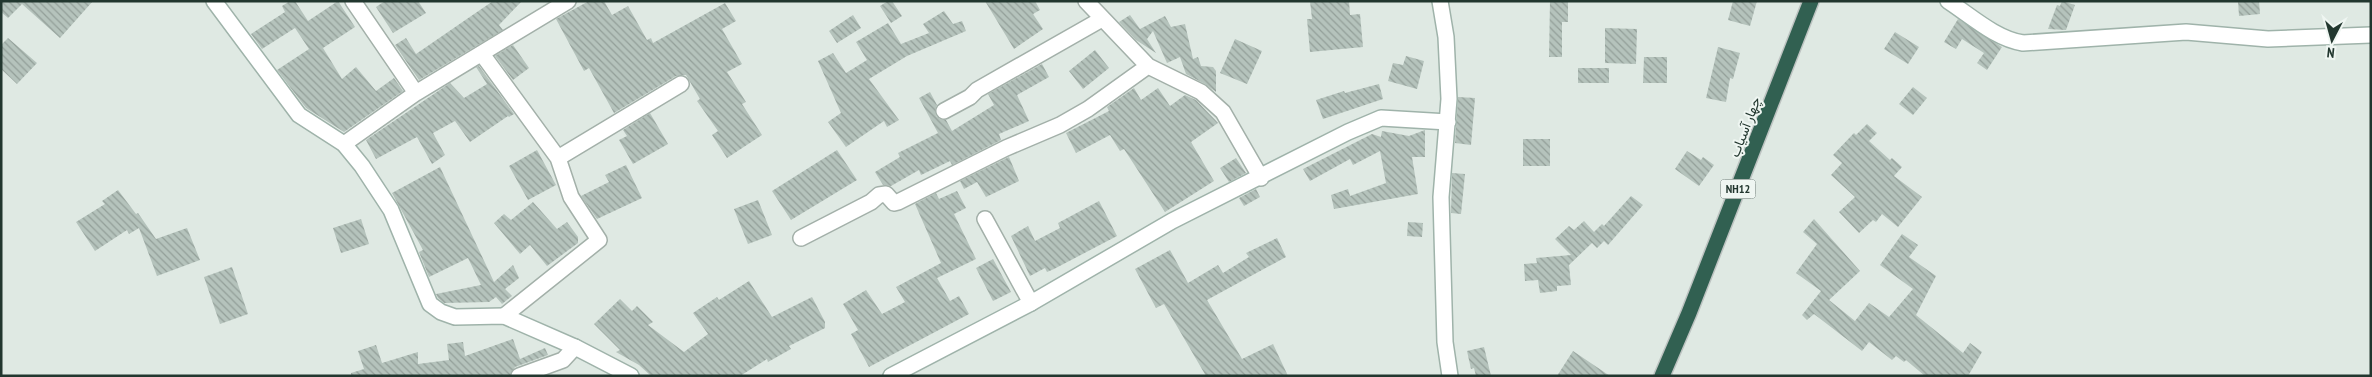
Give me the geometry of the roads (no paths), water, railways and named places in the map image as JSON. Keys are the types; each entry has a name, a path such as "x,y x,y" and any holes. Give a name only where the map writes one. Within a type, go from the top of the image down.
{"highway":[{"name":"چهار آسیاب","path":"1662,376 1689,313 1812,1"}],"street":[{"path":"214,1 299,115 344,144 362,166 391,210 430,304 441,312 455,317 504,316 575,347 631,376"},
{"path":"353,1 416,94"},
{"path":"344,144 416,94 568,1"},
{"path":"1086,1 1148,66 1201,92 1223,112 1261,178"},
{"path":"1440,1 1446,38 1448,122 1441,197 1445,342 1450,376"},
{"path":"1948,1 1997,34 2012,41 2023,43 2186,32 2268,39 2371,35"},
{"path":"944,111 1102,19"},
{"path":"482,54 558,158 572,197 599,240 504,316"},
{"path":"801,238 871,202 879,195 886,194 894,203 898,202 1006,148 1060,125 1088,109 1148,66"},
{"path":"558,158 681,84"},
{"path":"891,376 1031,303 1172,221 1261,178 1348,132 1381,118 1448,122"},
{"path":"986,219 1031,303"},
{"path":"519,376 563,360 575,347"}]}
